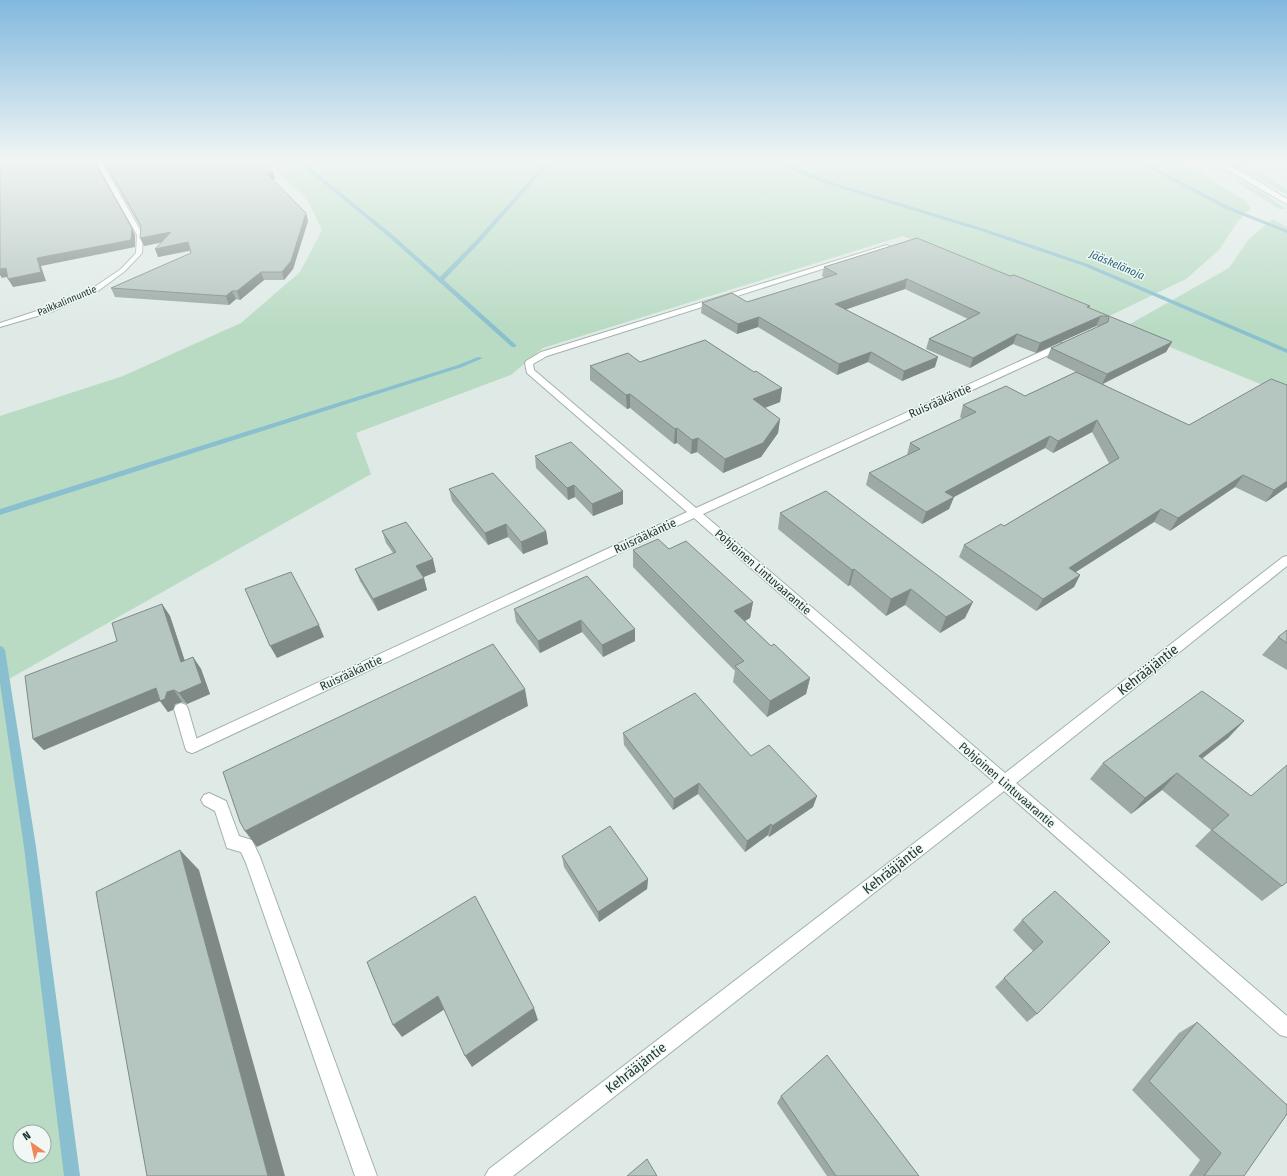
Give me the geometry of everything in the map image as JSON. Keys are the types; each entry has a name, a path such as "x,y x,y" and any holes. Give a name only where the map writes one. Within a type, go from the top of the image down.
{"street":[{"name":"Paikkalinnuntie","path":"0,325 66,303 101,286 123,270 140,252 140,235 129,216"},
{"name":"Pohjoinen Lintuvaarantie","path":"888,247 544,354 529,363 530,371 1287,1028"},
{"name":"Ruisrääkäntie","path":"181,709 192,747 695,513 1071,342"},
{"name":"Kehrääjäntie","path":"496,1176 1004,783 1287,560"},
{"path":"209,800 221,806 233,843 246,845 254,864 366,1176"}],"green space":[{"path":"315,216 1243,216 1238,221 1219,250 1186,279 1103,319 903,236 543,348 511,375 356,433 371,474 9,679 72,1176 0,1176 0,416 123,376 241,323 300,272 322,230"},
{"path":"1273,219 1287,227 1287,395 1123,328 1229,268 1248,240"}],"building":[{"path":"0,216 125,216 132,228 131,240 37,258 41,272 8,279 6,268 0,269"},
{"path":"135,216 305,216 291,261 282,272 261,272 237,291 232,291 226,296 111,288 191,253 188,242 155,249 171,232 140,238 141,226"},
{"path":"917,238 1010,276 1014,275 1172,342 1107,374 1051,348 1108,322 1109,317 1107,316 1101,316 1040,343 1017,334 973,358 929,339 980,313 907,279 835,304 938,357 904,371 871,352 839,364 759,317 738,324 702,303 732,293 747,302 837,274 824,267"},
{"path":"705,340 754,372 756,371 782,388 753,399 780,419 763,443 725,459 698,438 692,440 677,428 675,429 630,394 626,395 590,366 628,353 640,362"},
{"path":"1076,372 1189,425 1271,379 1287,385 1287,481 1274,490 1243,475 1178,518 1161,509 1069,568 1080,575 1043,599 964,545 1001,524 1004,526 1119,458 1097,420 1058,441 1050,436 945,492 954,497 926,512 869,473 920,449 910,443 976,412 963,405 1006,386 1025,396"},
{"path":"571,442 623,491 592,504 574,485 567,488 535,456"},
{"path":"493,473 546,531 521,542 506,524 485,533 449,489"},
{"path":"826,491 973,602 946,617 911,589 891,599 780,513"},
{"path":"406,522 433,559 416,566 424,578 373,599 355,569 396,552 382,531"},
{"path":"658,539 669,549 686,541 753,602 734,611 771,646 774,644 810,678 770,701 735,666 744,661 633,550"},
{"path":"291,572 319,625 270,646 245,589"},
{"path":"587,576 635,629 602,645 581,620 538,641 514,609"},
{"path":"162,604 181,662 193,657 202,683 179,693 174,690 167,692 165,699 160,701 156,688 33,739 25,676 117,641 112,623"},
{"path":"1287,630 1287,643 1278,637"},
{"path":"493,644 525,689 245,831 240,822 223,772"},
{"path":"1202,691 1244,721 1199,756 1251,796 1287,765 1287,882 1282,886 1212,830 1229,815 1177,773 1145,798 1103,763"},
{"path":"695,693 751,756 769,745 817,796 772,826 771,824 747,841 699,783 674,799 623,733"},
{"path":"610,826 648,879 598,912 562,856"},
{"path":"180,850 268,1176 147,1176 96,892"},
{"path":"1055,891 1110,942 1037,1014 1004,978 1043,942 1022,920"},
{"path":"475,896 534,1008 465,1056 438,996 393,1025 367,962"},
{"path":"1197,1022 1287,1105 1287,1114 1244,1176 1204,1176 1221,1153 1149,1081"},
{"path":"827,1055 919,1176 836,1176 781,1096"},
{"path":"647,1159 657,1176 627,1176"}],"waterway":[{"path":"366,216 441,280"},
{"path":"441,280 500,216"},
{"name":"Jääskelänoja","path":"937,216 1086,265 1287,351"},
{"path":"1247,216 1287,232"},
{"path":"441,280 514,346"},
{"path":"0,512 460,366 480,358"},
{"path":"0,650 30,847 72,1176"}]}
